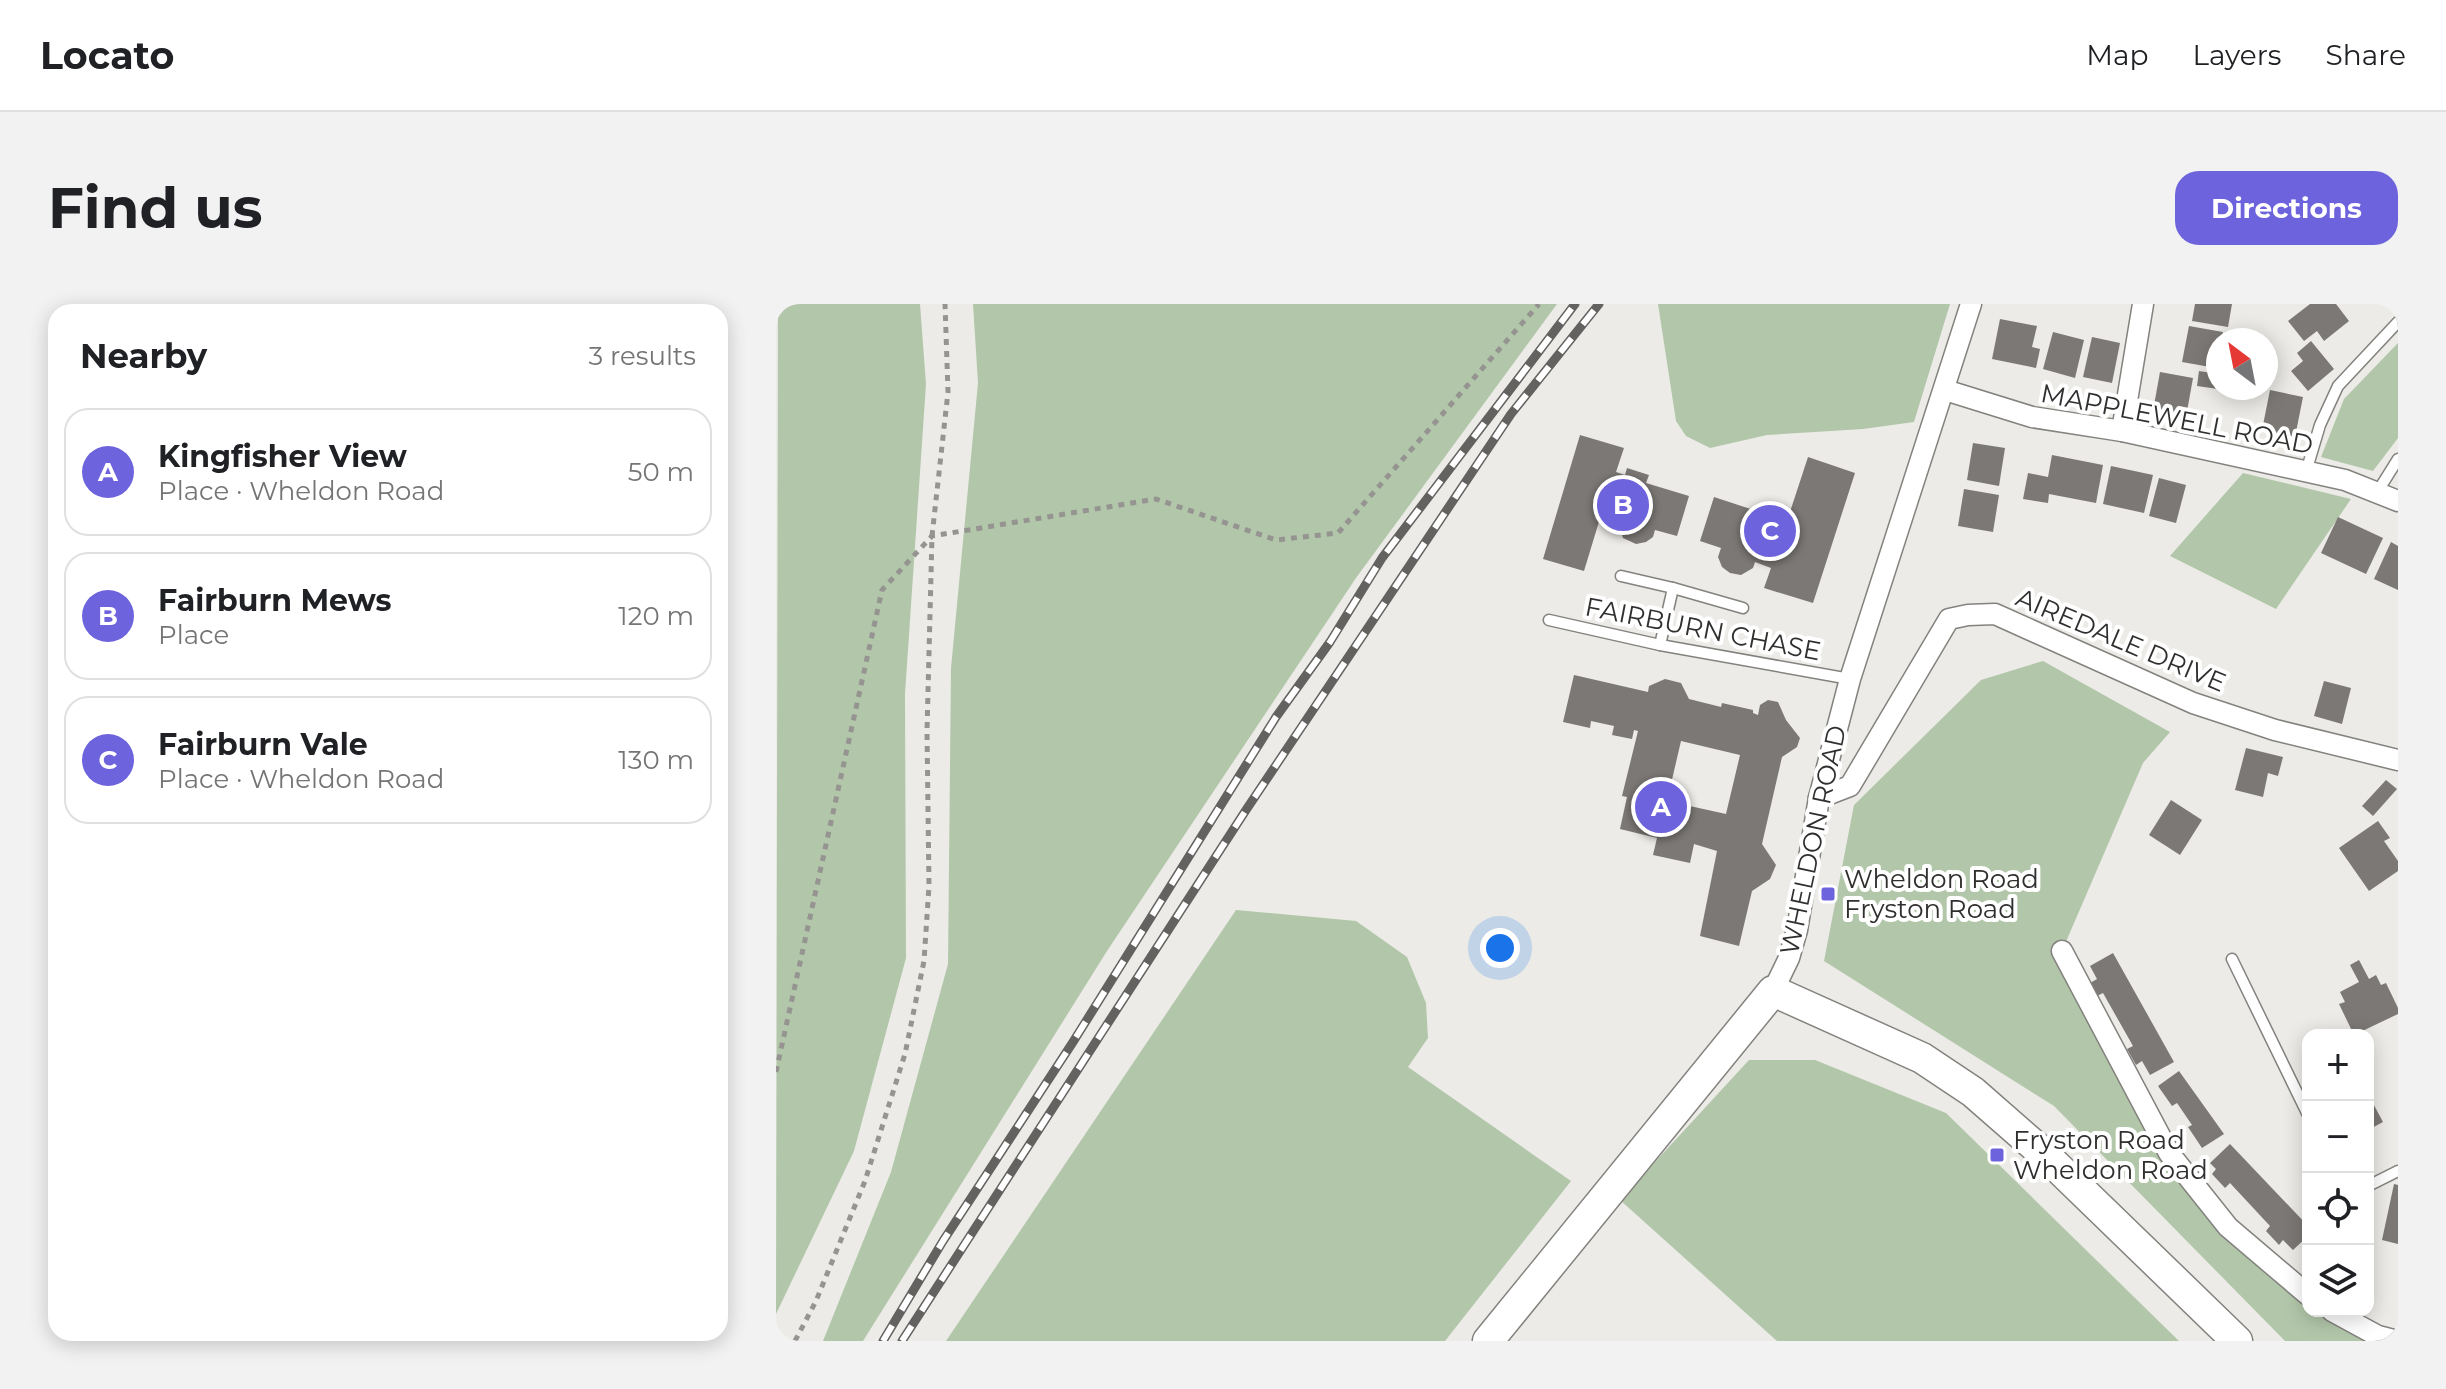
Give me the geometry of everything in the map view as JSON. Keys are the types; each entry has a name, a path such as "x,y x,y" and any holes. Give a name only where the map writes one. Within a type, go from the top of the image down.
{"street":[{"name":"WHELDON ROAD","path":"1488,1341 1773,991 1789,958 1797,930 1819,798 1850,679 1971,304"},
{"path":"2122,431 2143,304"},
{"name":"MAPPLEWELL ROAD","path":"1945,390 2032,417 2122,431 2345,480 2398,501"},
{"name":"AIREDALE DRIVE","path":"1819,798 1850,786 1949,619 1968,615 1995,614 2193,703 2275,730 2398,760"},
{"path":"2062,951 2169,1153 2228,1227 2302,1290"},
{"path":"1773,991 1922,1058 1973,1092 2045,1155 2237,1341"},
{"path":"2343,1317 2378,1336 2398,1341"}],"lane":[{"path":"2306,472 2320,425 2338,386 2398,322"},
{"path":"2378,491 2398,459"},
{"path":"1621,576 1743,608"},
{"path":"1660,645 1673,588"},
{"name":"FAIRBURN CHASE","path":"1549,620 1660,645 1850,679"},
{"path":"2232,959 2302,1103"},
{"path":"2374,1183 2398,1171"}],"path":[{"path":"795,1341 816,1301 865,1181 905,1054 924,961 929,886 927,731 932,536 948,392 945,304"},
{"path":"776,1072 882,590 932,536 1156,499 1276,540 1338,533 1539,304"}],"green space":[{"path":"778,304 920,304 926,384 905,694 906,958 854,1151 776,1314"},
{"path":"973,304 1557,304 1356,578 1107,951 863,1341 823,1341 891,1172 948,964 951,668 978,383"},
{"path":"1658,304 1950,304 1914,422 1863,429 1767,435 1710,448 1686,436 1676,421"},
{"path":"2398,343 2398,438 2373,471 2321,457 2344,399"},
{"path":"2243,473 2351,499 2276,609 2170,556"},
{"path":"2043,661 2170,732 2143,763 2062,951 2169,1153 2302,1289 2302,1317 2343,1317 2385,1341 2285,1341 2054,1106 1824,961 1854,805 1981,680"},
{"path":"1236,910 1356,921 1407,957 1426,1003 1428,1038 1408,1067 1571,1181 1445,1341 946,1341"},
{"path":"1749,1060 1815,1060 1946,1113 2179,1341 1777,1341 1620,1200"}],"building":[{"path":"2195,304 2232,304 2228,327 2192,321"},
{"path":"2310,304 2336,304 2349,321 2324,341 2317,331 2304,341 2288,321"},
{"path":"2000,319 2037,326 2032,347 2040,349 2036,368 1992,359"},
{"path":"2189,326 2206,329 2206,366 2182,362"},
{"path":"2053,332 2084,340 2075,378 2043,369"},
{"path":"2092,337 2120,343 2112,383 2083,377"},
{"path":"2311,341 2334,369 2308,391 2291,371 2303,361 2297,353"},
{"path":"2199,371 2206,372 2206,387 2197,386"},
{"path":"2160,372 2193,378 2186,417 2153,411"},
{"path":"2278,392 2303,397 2295,437 2262,430 2268,400 2278,400"},
{"path":"1580,435 1624,448 1616,472 1625,475 1627,468 1649,475 1646,483 1689,496 1677,536 1655,530 1653,537 1636,544 1623,538 1617,520 1601,515 1584,571 1543,559"},
{"path":"1973,443 2005,448 1999,486 1967,480"},
{"path":"2052,455 2103,465 2096,503 2049,494 2048,503 2023,499 2028,473 2048,477"},
{"path":"1808,457 1855,473 1813,603 1764,588 1771,568 1755,562 1753,568 1741,575 1730,573 1722,567 1718,557 1721,548 1700,541 1714,497 1787,521"},
{"path":"2111,466 2153,475 2144,513 2103,504"},
{"path":"2159,478 2186,485 2176,523 2149,516"},
{"path":"1964,489 1999,495 1993,532 1958,526"},
{"path":"2338,517 2383,538 2366,574 2321,553"},
{"path":"2391,542 2398,546 2398,590 2374,579"},
{"path":"1574,675 1648,692 1649,686 1665,679 1681,683 1689,699 1721,707 1722,703 1753,710 1758,715 1760,705 1768,700 1778,702 1786,720 1800,738 1797,747 1782,757 1762,844 1776,865 1770,879 1752,891 1739,946 1700,936 1717,851 1694,844 1690,863 1653,855 1657,838 1620,829 1627,797 1622,796 1638,731 1634,730 1632,739 1612,735 1614,726 1591,721 1590,728 1563,722","holes":["1681,741 1740,755 1726,814 1667,801"]},
{"path":"2324,681 2351,688 2342,724 2314,716"},
{"path":"2246,748 2283,757 2278,776 2268,773 2263,797 2235,790"},
{"path":"2386,780 2397,789 2373,816 2362,806"},
{"path":"2171,800 2202,820 2180,855 2149,835"},
{"path":"2378,821 2390,838 2384,841 2398,861 2398,871 2369,891 2339,848"},
{"path":"2113,953 2174,1062 2150,1075 2142,1061 2136,1065 2127,1049 2133,1046 2103,993 2097,996 2090,983 2097,979 2090,966"},
{"path":"2359,960 2369,979 2376,975 2381,985 2386,983 2398,1014 2367,1029 2351,1029 2339,1004 2345,1002 2340,992 2359,982 2350,965"},
{"path":"2179,1071 2224,1134 2202,1148 2188,1127 2192,1125 2177,1103 2172,1106 2158,1086"},
{"path":"2374,1105 2383,1122 2374,1127"},
{"path":"2230,1144 2302,1220 2302,1242 2293,1250 2283,1240 2279,1245 2266,1231 2270,1226 2230,1183 2225,1188 2212,1174 2216,1169 2210,1163"},
{"path":"2394,1184 2398,1185 2398,1244 2382,1240"}],"railway":[{"path":"883,1341 943,1241 1073,1042 1276,717 1330,642 1382,558 1575,304"},
{"path":"902,1341 1246,810 1511,414 1599,304"}],"place":[{"name":"Fairburn Mews","path":"1623,505"},
{"name":"Fairburn Vale","path":"1770,531"},
{"name":"Kingfisher View","path":"1661,807"},
{"name":"Wheldon Road Fryston Road","path":"1828,894"},
{"name":"Fryston Road Wheldon Road","path":"1997,1155"}]}
